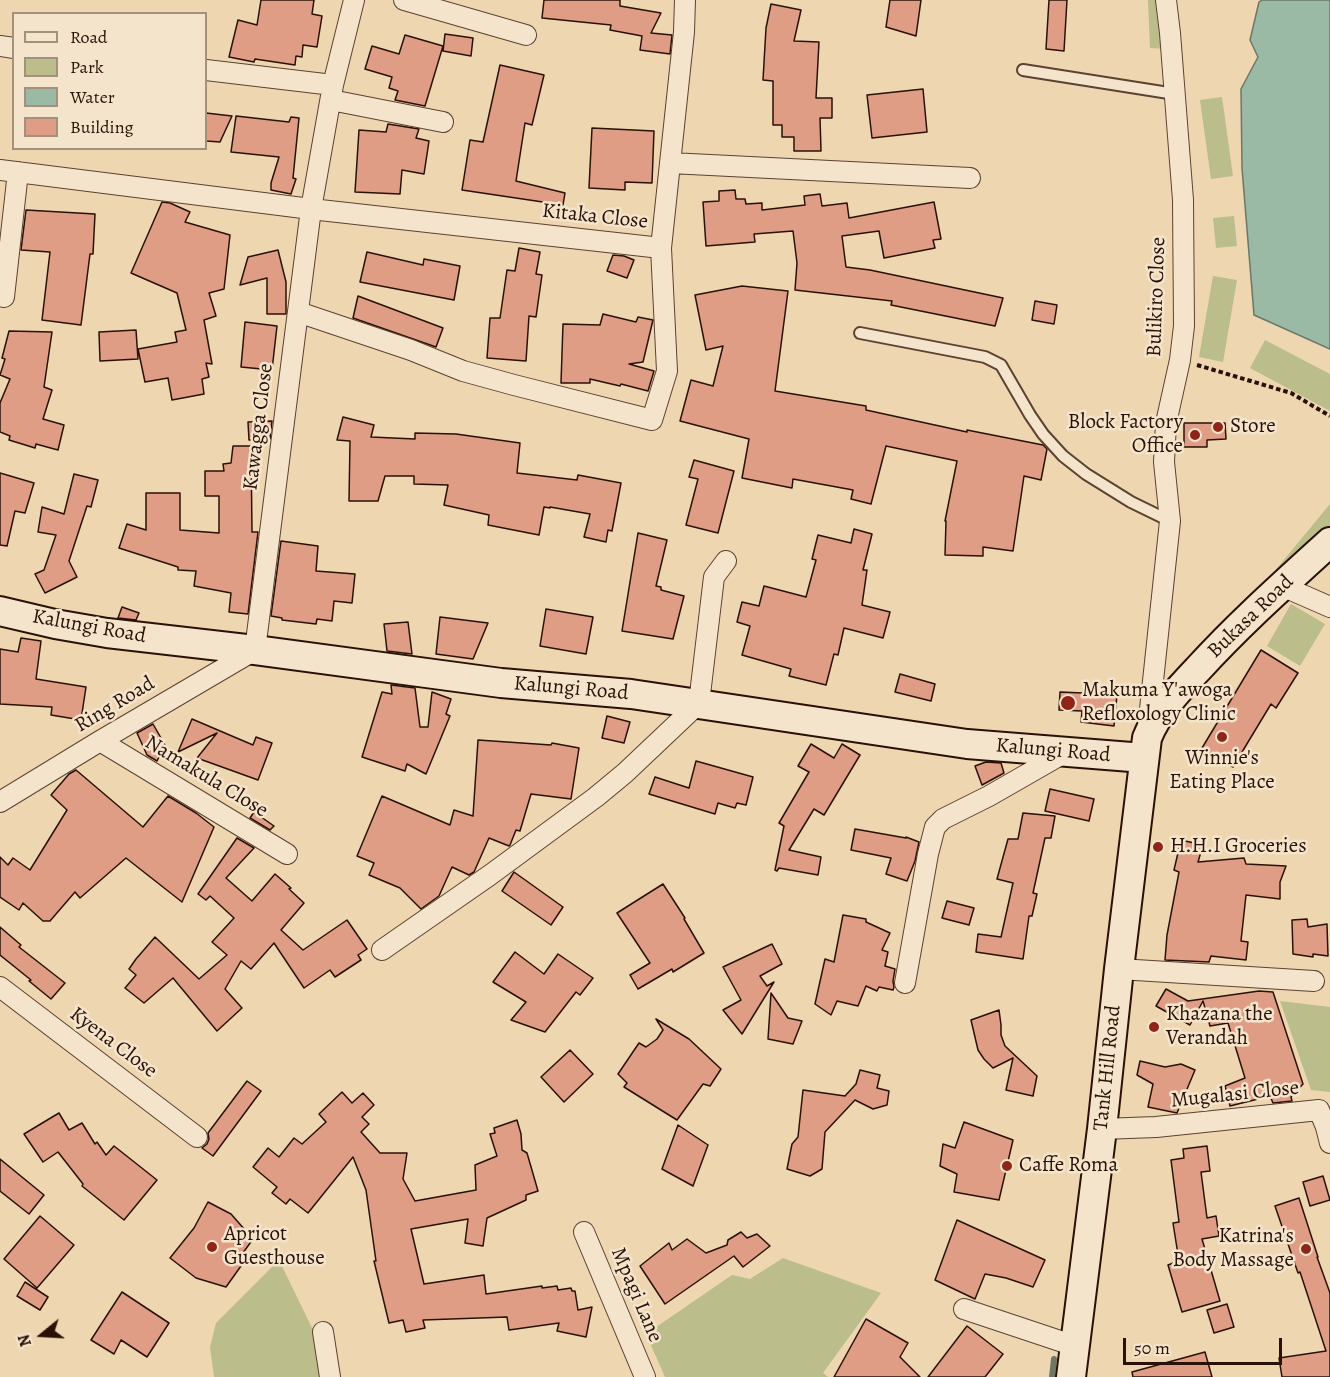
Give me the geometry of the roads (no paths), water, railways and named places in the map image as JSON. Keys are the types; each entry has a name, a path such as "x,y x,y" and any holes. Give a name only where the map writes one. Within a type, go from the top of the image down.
{"street":[{"name":"Kawagga Close","path":"255,650 311,209 332,92 354,0"},
{"path":"404,0 526,35"},
{"name":"Kitaka Close","path":"311,209 661,248 686,0"},
{"name":"Bulikiro Close","path":"1145,748 1170,521 1164,462 1166,423 1180,360 1184,326 1183,200 1166,0"},
{"path":"207,70 332,92 443,122"},
{"path":"670,163 970,178"},
{"path":"4,297 9,171 311,209"},
{"path":"298,312 411,350 463,371 652,420 667,371 661,248"},
{"name":"Bukasa Road","path":"1145,748 1152,726 1187,681 1228,635 1330,542"},
{"path":"382,950 490,875 596,797 699,704 714,577 726,561"},
{"path":"1282,586 1330,607"},
{"name":"Kalungi Road","path":"0,611 107,633 501,683 630,694 967,744 1064,753 1145,748"},
{"name":"Ring Road","path":"0,802 255,650"},
{"name":"Namakula Close","path":"100,741 287,854"},
{"name":"Tank Hill Road","path":"1071,1377 1102,1129 1145,748"},
{"path":"905,984 928,854 935,827 943,819 1064,753"},
{"path":"1119,969 1314,981"},
{"name":"Kyena Close","path":"0,987 197,1137"},
{"name":"Mugalasi Close","path":"1102,1129 1156,1127 1296,1111 1325,1110 1330,1143"},
{"name":"Mpagi Lane","path":"584,1232 645,1377"},
{"path":"964,1309 1075,1346"},
{"path":"323,1332 330,1377"}],"lane":[{"path":"1023,70 1175,94"},
{"path":"860,333 985,357 1001,364 1030,415 1063,456 1086,474 1131,502 1170,521"}],"water":[{"path":"1262,0 1330,0 1330,349 1254,315 1242,168 1241,89 1258,57 1250,40 1259,2"}],"waterway":[{"path":"1052,1377 1054,1359"}],"place":[{"name":"Store","path":"1218,427"},
{"name":"Block Factory Office","path":"1195,435"},
{"name":"Makuma Y'awoga Refloxology Clinic","path":"1068,703"},
{"name":"Winnie's Eating Place","path":"1222,737"},
{"name":"H.H.I Groceries","path":"1158,847"},
{"name":"Khazana the Verandah","path":"1154,1027"},
{"name":"Caffe Roma","path":"1007,1166"},
{"name":"Apricot Guesthouse","path":"212,1247"},
{"name":"Katrina's Body Massage","path":"1306,1249"}]}
